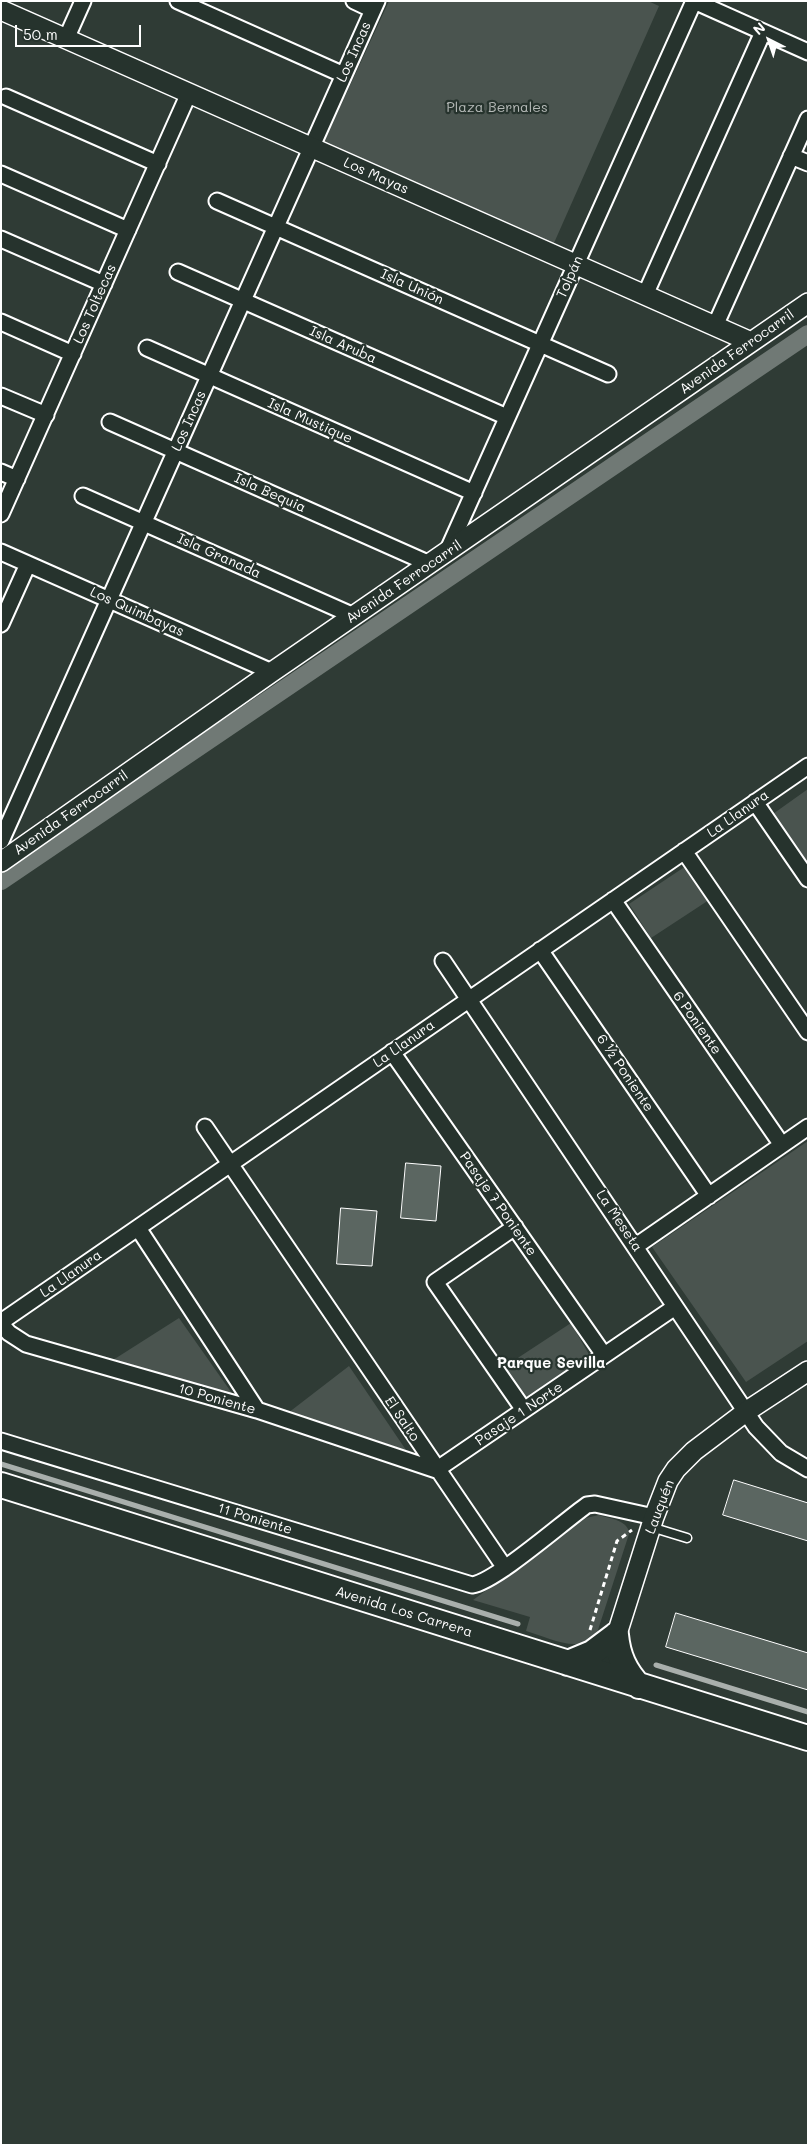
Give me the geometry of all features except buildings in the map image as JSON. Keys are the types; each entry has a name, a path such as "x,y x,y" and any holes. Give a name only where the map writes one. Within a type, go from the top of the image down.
{"main road":[{"name":"Avenida Los Carrera","path":"1,1485 574,1661 604,1675 808,1738"},
{"path":"574,1661 605,1645 616,1635"},
{"path":"616,1635 624,1666 639,1686"}],"street":[{"path":"66,39 83,1"},
{"path":"178,1 344,74"},
{"path":"354,1 375,6"},
{"path":"694,1 808,52"},
{"name":"Tolpán","path":"447,554 694,1"},
{"name":"Los Incas","path":"1,841 375,6"},
{"name":"Los Mayas","path":"1,10 751,342"},
{"path":"645,295 763,32"},
{"name":"Los Toltecas","path":"1,514 190,93"},
{"path":"6,98 158,164"},
{"path":"715,326 808,119"},
{"path":"791,156 808,163"},
{"path":"1,174 128,230"},
{"name":"Isla Unión","path":"217,201 608,374"},
{"path":"1,239 104,284"},
{"name":"Isla Aruba","path":"178,272 508,418"},
{"name":"Avenida Ferrocarril","path":"1,862 272,672 447,554 808,303"},
{"path":"1,322 73,354"},
{"name":"Isla Mustique","path":"147,348 474,493"},
{"path":"1,396 46,415"},
{"name":"Isla Bequia","path":"110,422 430,564"},
{"path":"1,472 17,479"},
{"name":"Isla Granada","path":"83,496 354,616"},
{"name":"Los Quimbayas","path":"1,552 272,672"},
{"path":"1,624 28,564"},
{"name":"La Llanura","path":"1,1323 808,766"},
{"path":"756,802 808,879"},
{"path":"684,852 808,1032"},
{"name":"6 Poniente","path":"613,900 782,1145"},
{"name":"6 ½ Poniente","path":"540,950 709,1196"},
{"name":"La Meseta","path":"443,961 747,1411 768,1440 793,1462 808,1469"},
{"name":"Pasaje 7 Poniente","path":"392,1052 604,1356"},
{"name":"El Salto","path":"205,1127 436,1470 505,1568"},
{"path":"636,1246 808,1127"},
{"path":"515,1227 435,1282 524,1410"},
{"path":"138,1228 256,1410"},
{"name":"Pasaje 1 Norte","path":"436,1470 675,1307"},
{"name":"10 Poniente","path":"1,1323 9,1333 26,1344 256,1410 436,1470"},
{"name":"Lauquén","path":"604,1675 652,1522 668,1481 676,1469 694,1451 747,1411 808,1371"},
{"name":"11 Poniente","path":"1,1442 472,1585 481,1583 505,1568"},
{"path":"505,1568 587,1505 595,1504 652,1522"}],"lane":[{"path":"652,1522 687,1538"}],"path":[{"path":"574,1661 617,1541 652,1522"}],"green space":[{"name":"Plaza Bernales","path":"389,1 648,1 659,6 550,252 324,142"},
{"path":"808,789 808,868 770,816"},
{"path":"686,866 709,900 651,938 629,904"},
{"path":"808,1141 808,1341 746,1382 652,1247"},
{"path":"179,1318 236,1399 113,1360"},
{"path":"571,1323 591,1358 527,1400 504,1367"},
{"path":"349,1366 406,1450 288,1413"},
{"path":"599,1515 622,1523 628,1529 629,1534 597,1633 590,1640 582,1643 564,1643 526,1631 530,1617 473,1600 586,1518"}],"waterway":[{"path":"1,881 808,334"},
{"path":"1,1464 518,1624"},
{"path":"656,1665 808,1712"}],"district":[{"name":"Parque Sevilla","path":"551,1363"}]}
